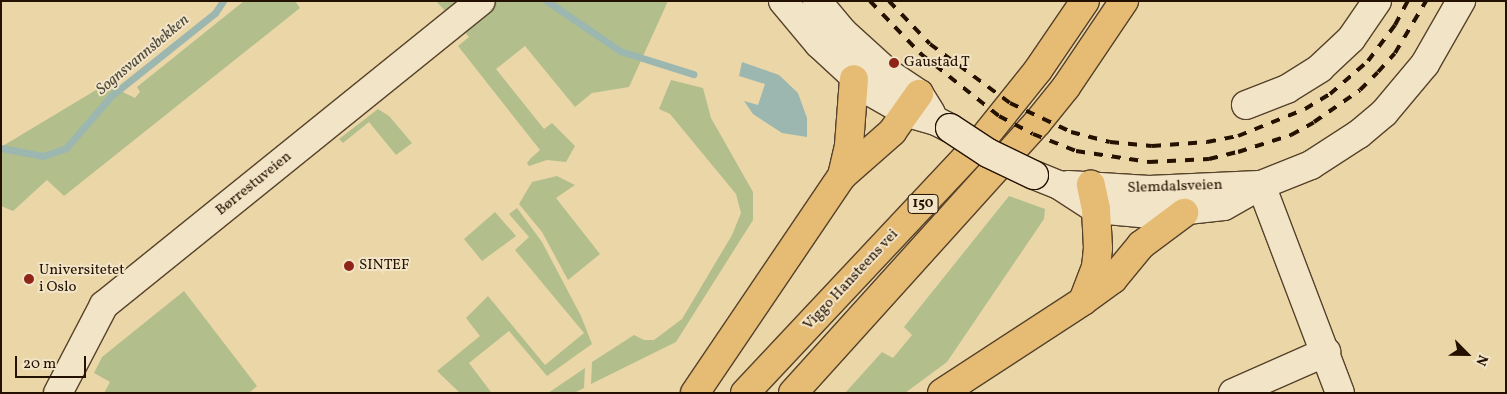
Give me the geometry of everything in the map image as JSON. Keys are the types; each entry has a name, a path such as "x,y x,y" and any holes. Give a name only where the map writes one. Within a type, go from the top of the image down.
{"highway":[{"name":"Viggo Hansteens vei","path":"745,393 978,145 1033,77 1085,1"},
{"name":"150","path":"793,393 1032,130 1066,87 1124,1"},
{"path":"842,176 849,145 854,79"},
{"path":"695,393 842,176 892,132 913,103"},
{"path":"1083,301 1096,268 1094,197"},
{"path":"942,393 1083,301 1113,279 1140,244 1184,213"}],"main road":[{"name":"Slemdalsveien","path":"783,1 854,79 913,103 988,153 1034,175 1094,197 1151,214 1184,213 1224,206 1260,185 1311,165 1359,134 1384,113 1425,64 1460,1"},
{"name":"Slemdalsveien","path":"817,1 843,32 888,74 913,103"},
{"path":"1246,106 1287,89 1320,68 1350,39 1377,1"},
{"name":"Børrestuveien","path":"58,393 104,305 477,5"},
{"name":"Slemdalsveien","path":"1094,197 1149,190 1260,185"},
{"path":"1260,185 1326,352 1340,393"},
{"path":"1233,393 1326,352"}],"green space":[{"path":"244,1 295,1 300,8 64,196 47,180 13,211 1,206 1,147 106,84 135,98 140,92 137,87"},
{"path":"436,1 668,1 629,87 592,93 575,107 525,46 496,69 544,129 552,123 575,146 566,162 547,160 529,166 527,163 540,150 458,46 469,37"},
{"path":"671,80 703,88 711,118 753,192 753,220 676,342 591,384 592,362 634,335 644,340 654,340 682,319 732,235 741,213 736,194 670,114 659,109"},
{"path":"378,109 389,116 412,143 396,155 369,122 343,143 339,139"},
{"path":"557,176 575,185 556,198 600,254 568,280 542,232 519,204 532,182"},
{"path":"1009,196 1045,209 1044,219 947,362 905,393 845,393 882,352 893,358 912,335 904,327"},
{"path":"517,208 542,242 581,316 592,344 547,376 509,331 469,363 491,392 460,393 437,371 480,336 466,318 488,296 545,365 584,333 515,250 529,237 509,214"},
{"path":"495,212 516,236 482,261 464,239"},
{"path":"184,291 257,386 249,393 104,393 110,382 94,373 102,357"},
{"path":"585,368 584,388 574,393 548,393"}],"water":[{"path":"742,62 779,75 798,93 807,118 807,137 782,133 753,114 744,101 758,105 765,84 739,76"}],"waterway":[{"name":"Sognsvannsbekken","path":"1,148 43,156 66,148 111,96 215,13 223,1"},
{"name":"Sognsvannsbekken","path":"547,1 620,51 693,74"}],"railway":[{"path":"870,1 921,54 999,116 1033,134 1076,151 1149,162 1209,159 1238,152 1291,135 1314,122 1360,90 1378,72 1395,53 1426,1"},
{"path":"889,1 930,44 1010,103 1071,132 1110,142 1152,146 1207,142 1238,136 1305,109 1330,94 1368,61 1395,25 1408,1"}],"place":[{"name":"Gaustad T","path":"894,63"},
{"name":"SINTEF","path":"349,266"},
{"name":"Universitetet i Oslo","path":"29,279"}]}
